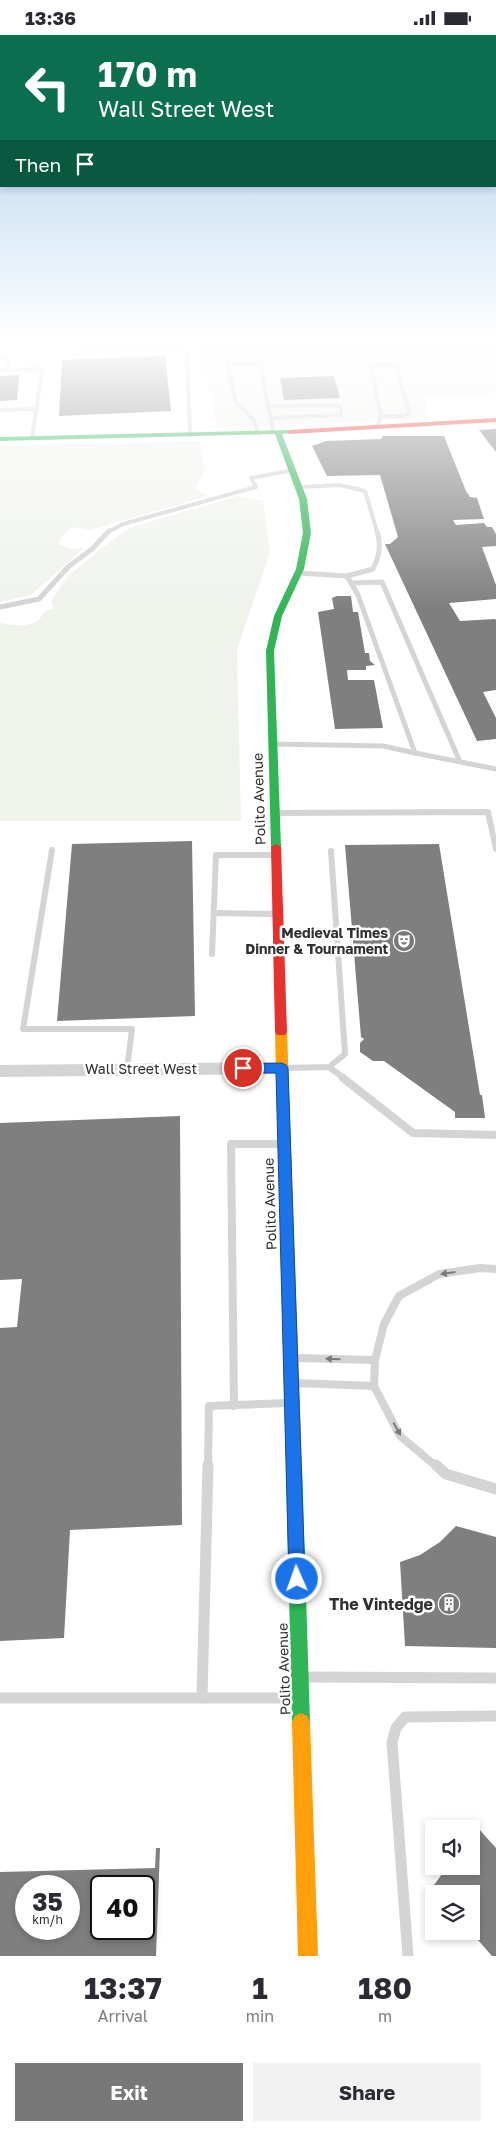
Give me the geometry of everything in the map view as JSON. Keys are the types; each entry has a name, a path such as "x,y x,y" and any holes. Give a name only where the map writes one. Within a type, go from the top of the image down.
{"street":[{"path":"0,439 276,433 337,430"},
{"name":"Polito Avenue","path":"276,433 300,487 306,510 308,529 306,549 298,573 280,612 270,651 283,1033 282,1068 291,1403 308,1956"},
{"name":"Wall Street West","path":"0,1071 282,1068"}],"lane":[{"path":"32,439 33,430"},
{"path":"190,430 190,435"},
{"path":"0,607 39,599 68,567 92,549 110,530 256,487 251,478 293,469"},
{"path":"298,573 347,575 373,569 379,556 381,545 365,491 340,485 300,487"},
{"path":"347,575 358,595 415,753"},
{"path":"351,583 382,583 460,762"},
{"path":"273,744 383,746 496,769"},
{"path":"275,813 488,812 496,849"},
{"path":"52,851 23,1029 132,1029 128,1069"},
{"path":"282,1068 329,1067 345,1054 331,851"},
{"path":"212,954 216,855 276,855"},
{"path":"214,913 279,914"},
{"path":"329,1067 413,1133 496,1135"},
{"path":"234,1406 231,1144 284,1144"},
{"path":"496,1269 439,1273 399,1295 384,1325 375,1360 374,1386 400,1436 446,1474 496,1489"},
{"path":"290,1358 375,1360"},
{"path":"291,1383 374,1386"},
{"path":"202,1698 209,1406 291,1403"},
{"path":"300,1677 496,1678"},
{"path":"0,1698 300,1698"},
{"path":"408,1956 392,1742 393,1733 398,1723 405,1717 496,1716"}],"shaded area":[{"path":"200,441 205,471 195,488 207,496 90,530 70,528 58,544 71,549 84,548 31,595 0,602 0,446"},
{"path":"238,496 263,501 270,553 237,649 241,821 0,821 0,623 25,625 36,622 44,612 54,608 51,601 66,578 103,547 132,527"}],"building":[{"path":"479,430 496,430 496,452"},
{"path":"383,436 444,436 466,491 470,497 477,498 484,519 453,520 456,525 484,523 487,527 492,527 496,534 496,546 482,547 496,585 496,599 449,603 460,621 496,620 496,690 483,692 496,718 496,739 477,741 385,544 390,544 398,537 380,475 327,476 312,446 326,441 381,439"},
{"path":"351,596 353,612 358,612 365,653 369,653 370,661 375,665 366,666 366,670 347,670 348,680 374,680 383,728 335,729 318,612 334,609 332,598"},
{"path":"192,841 195,1016 57,1021 72,844"},
{"name":"Medieval Times Dinner & Tournament","path":"439,844 485,1118 455,1118 455,1112 384,1061 373,1061 360,1052 360,1043 364,1039 361,1037 345,845"},
{"path":"180,1116 182,1525 70,1530 64,1638 0,1641 0,1328 17,1327 22,1279 0,1280 0,1123"},
{"name":"The Vintedge","path":"456,1526 496,1537 496,1648 405,1646 400,1562 420,1555 440,1542"},
{"path":"480,1830 496,1848 496,1956 492,1956 478,1940 480,1940 480,1885 434,1885 441,1875 480,1875"},
{"path":"156,1848 160,1848 156,1956 0,1956 0,1872 155,1868"}],"traffic: fast":[{"path":"0,439 289,432"},
{"path":"276,847 270,651 278,616 300,569 307,533 303,499 278,433"},
{"path":"294,1467 301,1722"}],"traffic: slow":[{"path":"281,1032 294,1467"},
{"path":"301,1722 308,1956"}],"traffic: jam":[{"path":"289,432 330,430"},
{"path":"276,847 281,1032"}],"place":[{"name":"Medieval Times Dinner & Tournament","path":"404,941"},
{"name":"The Vintedge","path":"449,1604"}],"route":[{"path":"243,1068 282,1068 297,1579"}]}
